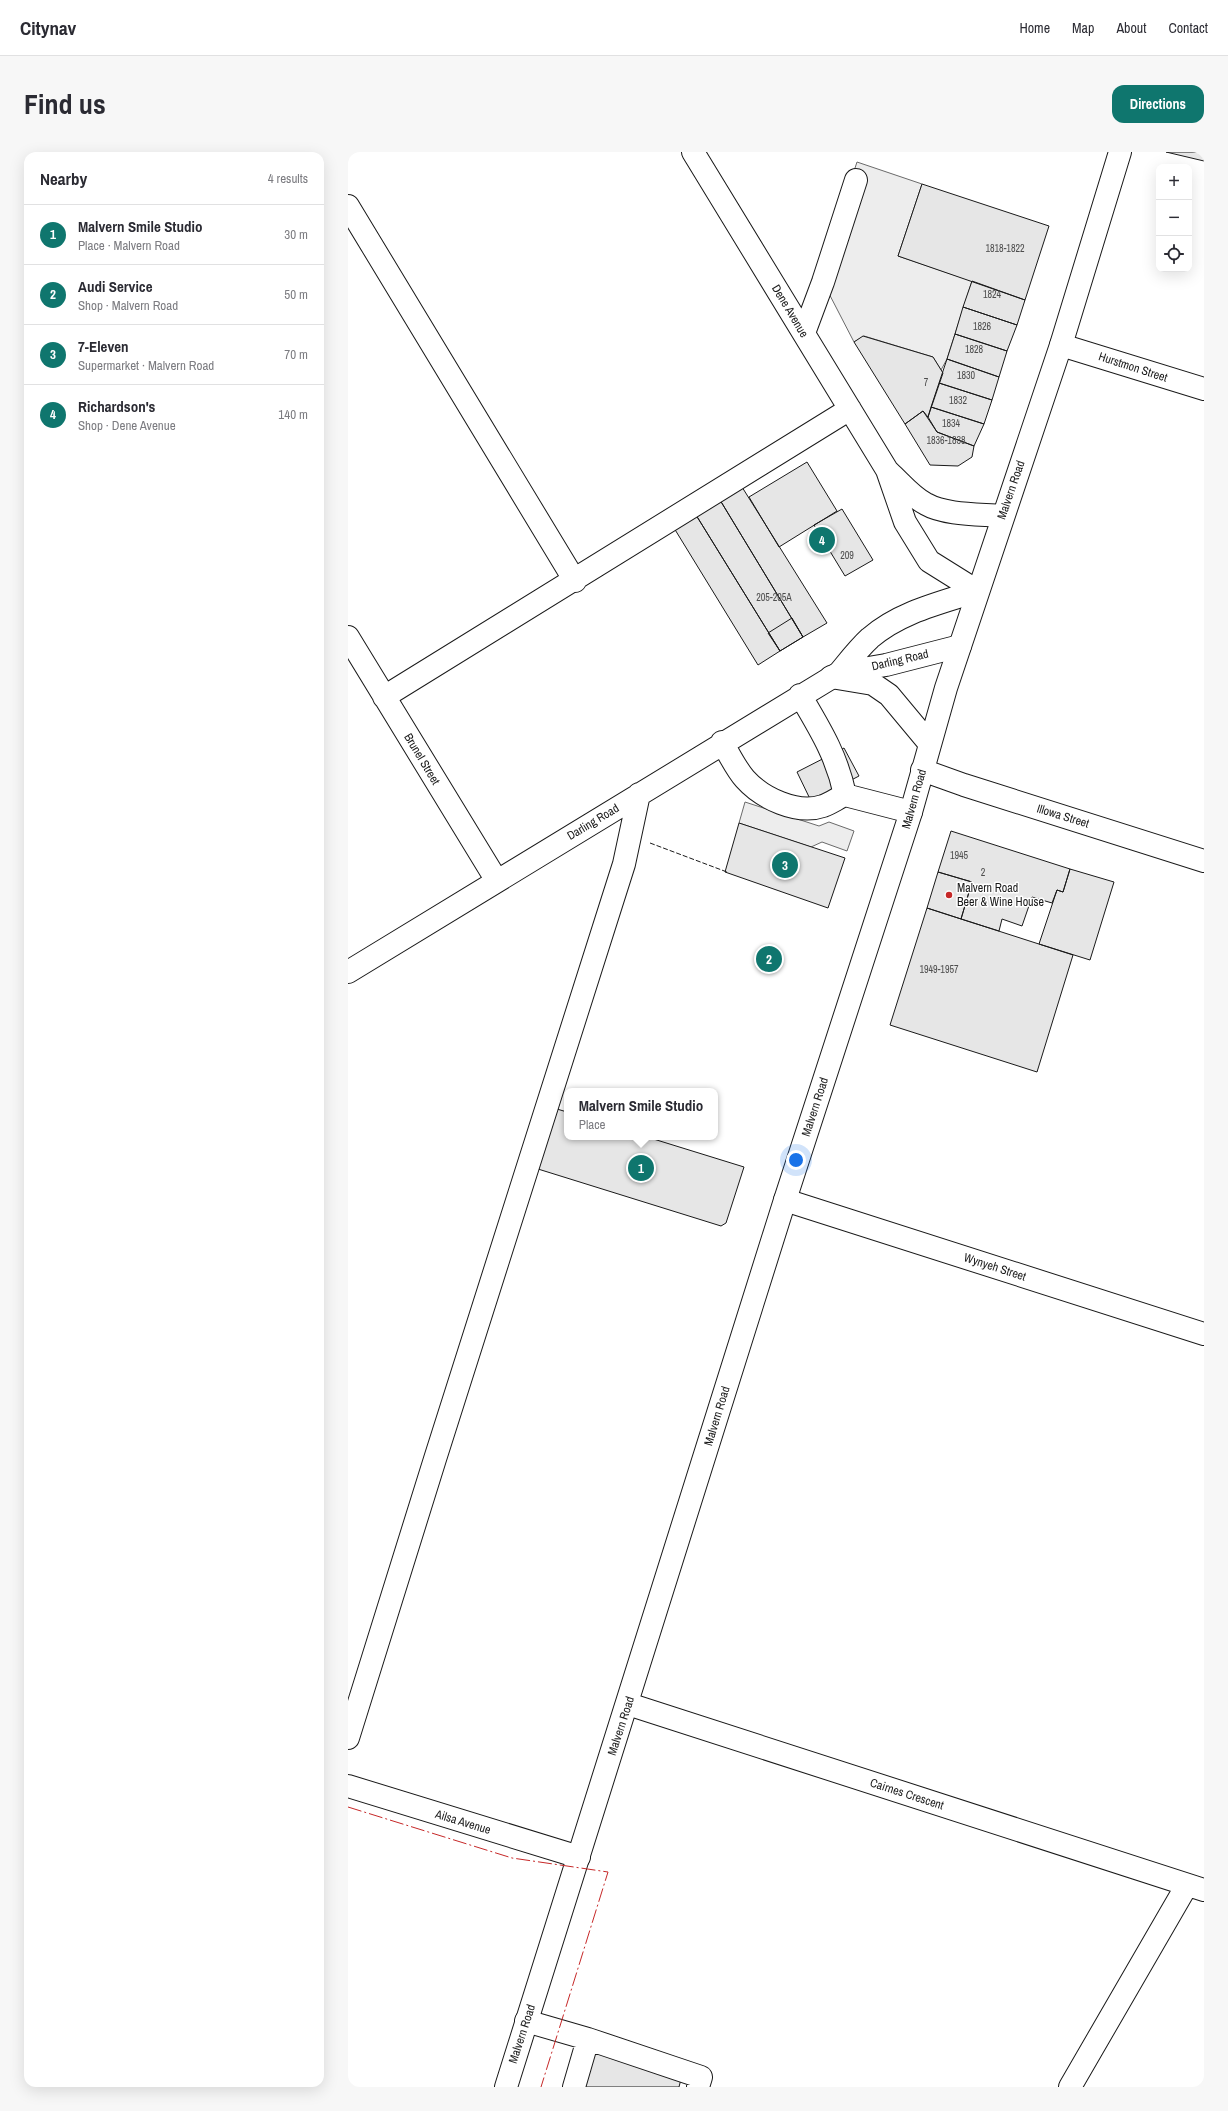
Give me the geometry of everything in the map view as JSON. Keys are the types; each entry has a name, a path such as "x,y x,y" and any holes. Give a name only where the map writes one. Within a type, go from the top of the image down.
{"street":[{"name":"Dene Avenue","path":"693,152 887,470 904,522 930,561 977,591"},
{"name":"Malvern Road","path":"506,2087 628,1704 785,1200 911,812 929,743 977,591 1061,345 1120,152"},
{"path":"804,333 823,282 856,180"},
{"path":"348,206 575,581"},
{"name":"Hurstmon Street","path":"1061,345 1204,389"},
{"path":"384,697 575,581 850,409"},
{"name":"Dene Avenue","path":"887,470 919,499 933,508 947,511 1002,516"},
{"name":"Darling Road","path":"348,972 722,742 835,675 870,638 898,619 914,612 977,591"},
{"name":"Brunel Street","path":"348,637 497,881"},
{"name":"Darling Road","path":"835,675 886,665 960,646"},
{"path":"835,675 873,684 889,695 929,743"},
{"path":"800,695 832,750 840,771 845,795"},
{"path":"722,742 744,778 756,790 776,800 796,807 813,808 823,806 845,795 911,812"},
{"name":"Illowa Street","path":"922,770 964,785 1204,861"},
{"path":"348,1738 439,1444 624,864 638,794"},
{"name":"Wynyeh Street","path":"785,1200 1204,1334"},
{"name":"Cairnes Crescent","path":"628,1704 1196,1887 1070,2087"},
{"name":"Ailsa Avenue","path":"348,1786 579,1857"},
{"path":"526,2022 588,2039 701,2077 698,2087"},
{"path":"574,2087 588,2039"}],"shaded area":[{"path":"857,162 922,184 898,256 972,281 947,359 941,370 933,357 864,336 854,342 823,282 833,234"},
{"path":"745,802 819,826 829,822 854,831 847,851 822,842 811,847 739,823"}],"building":[{"path":"1166,152 1204,152 1204,161"},
{"path":"922,184 1049,226 1025,300 898,256"},
{"path":"972,281 1025,300 1017,325 963,307"},
{"path":"963,307 1017,325 1007,351 955,334"},
{"path":"955,334 1007,351 999,377 947,359"},
{"path":"863,336 933,357 943,373 928,417 923,411 905,424 854,342"},
{"path":"947,359 999,377 992,400 939,383"},
{"path":"939,383 992,400 984,424 931,407"},
{"path":"931,407 984,424 974,446 937,432 928,417"},
{"path":"923,411 937,432 974,446 972,457 958,466 930,465 905,424"},
{"path":"807,462 837,511 779,547 749,497"},
{"path":"742,487 827,623 803,637 720,500"},
{"path":"720,500 803,637 780,651 696,515"},
{"path":"842,509 873,560 845,576 814,525"},
{"path":"696,515 780,651 758,665 674,528"},
{"path":"792,618 803,637 780,651 768,633"},
{"path":"844,748 859,776 811,801 797,772"},
{"path":"739,823 845,858 828,908 725,872"},
{"path":"951,831 1070,869 1063,892 1057,890 1052,903 1032,897 1022,926 1002,919 999,931 961,919 972,882 938,872"},
{"path":"1070,869 1114,882 1090,960 1039,944 1057,890 1063,892"},
{"name":"Malvern Road Beer & Wine House","path":"938,872 972,882 961,919 927,908"},
{"path":"927,908 1073,955 1037,1072 890,1025"},
{"path":"557,1109 564,1111 564,1140 657,1140 744,1167 726,1223 721,1226 538,1169"},
{"path":"595,2052 681,2079 679,2087 584,2087"}],"fence":[{"path":"650,843 727,872"}],"power":[{"path":"348,1807 512,1858 608,1872 541,2087"}],"place":[{"name":"Richardson's","path":"822,540"},
{"name":"7-Eleven","path":"785,865"},
{"name":"Malvern Road Beer & Wine House","path":"949,895"},
{"name":"Audi Service","path":"769,959"},
{"name":"Malvern Smile Studio","path":"641,1168"}]}
